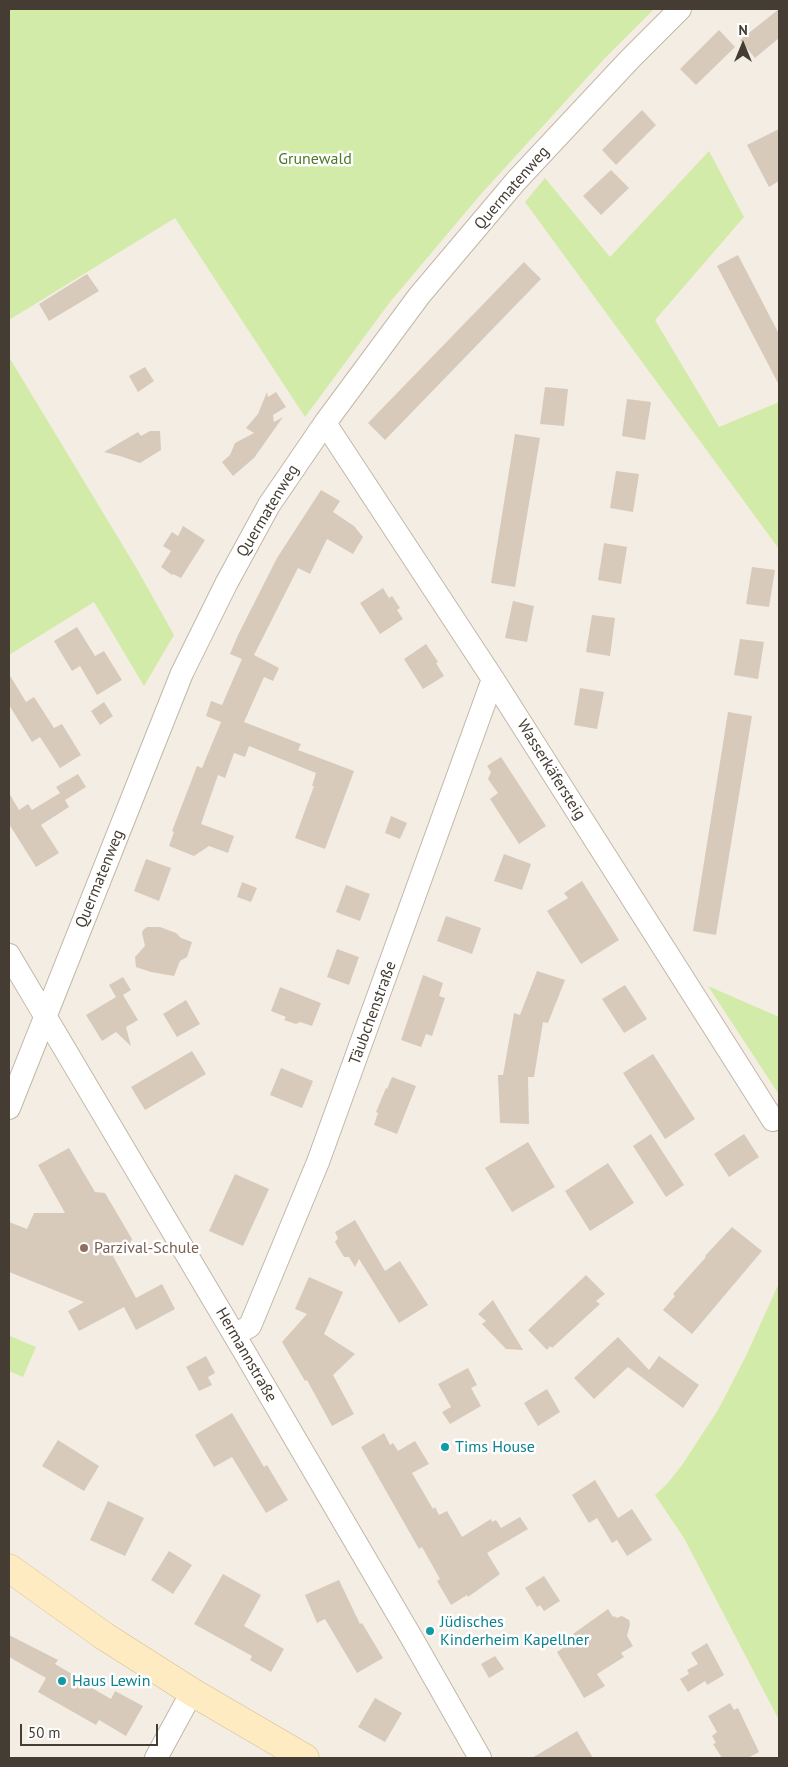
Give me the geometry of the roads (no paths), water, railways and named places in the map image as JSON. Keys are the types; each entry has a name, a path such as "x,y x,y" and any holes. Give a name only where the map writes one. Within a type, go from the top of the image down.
{"street":[{"name":"Quermatenweg","path":"9,1108 182,673 226,584 269,504 325,423 419,296 516,181 630,59 680,9"},
{"name":"Wasserkäfersteig","path":"325,423 493,680 773,1120"},
{"name":"Täubchenstraße","path":"235,1335 250,1326 318,1162 493,680"},
{"name":"Hermannstraße","path":"9,955 235,1335 480,1758"},
{"path":"9,1568 104,1636 192,1692 305,1758"},
{"path":"156,1758 192,1692"}],"place":[{"name":"Parzival-Schule","path":"84,1248"},
{"name":"Tims House","path":"445,1447"},
{"name":"Jüdisches Kinderheim Kapellner","path":"430,1631"},
{"name":"Haus Lewin","path":"62,1681"}],"park label":[{"name":"Grunewald","path":"315,159"}]}
